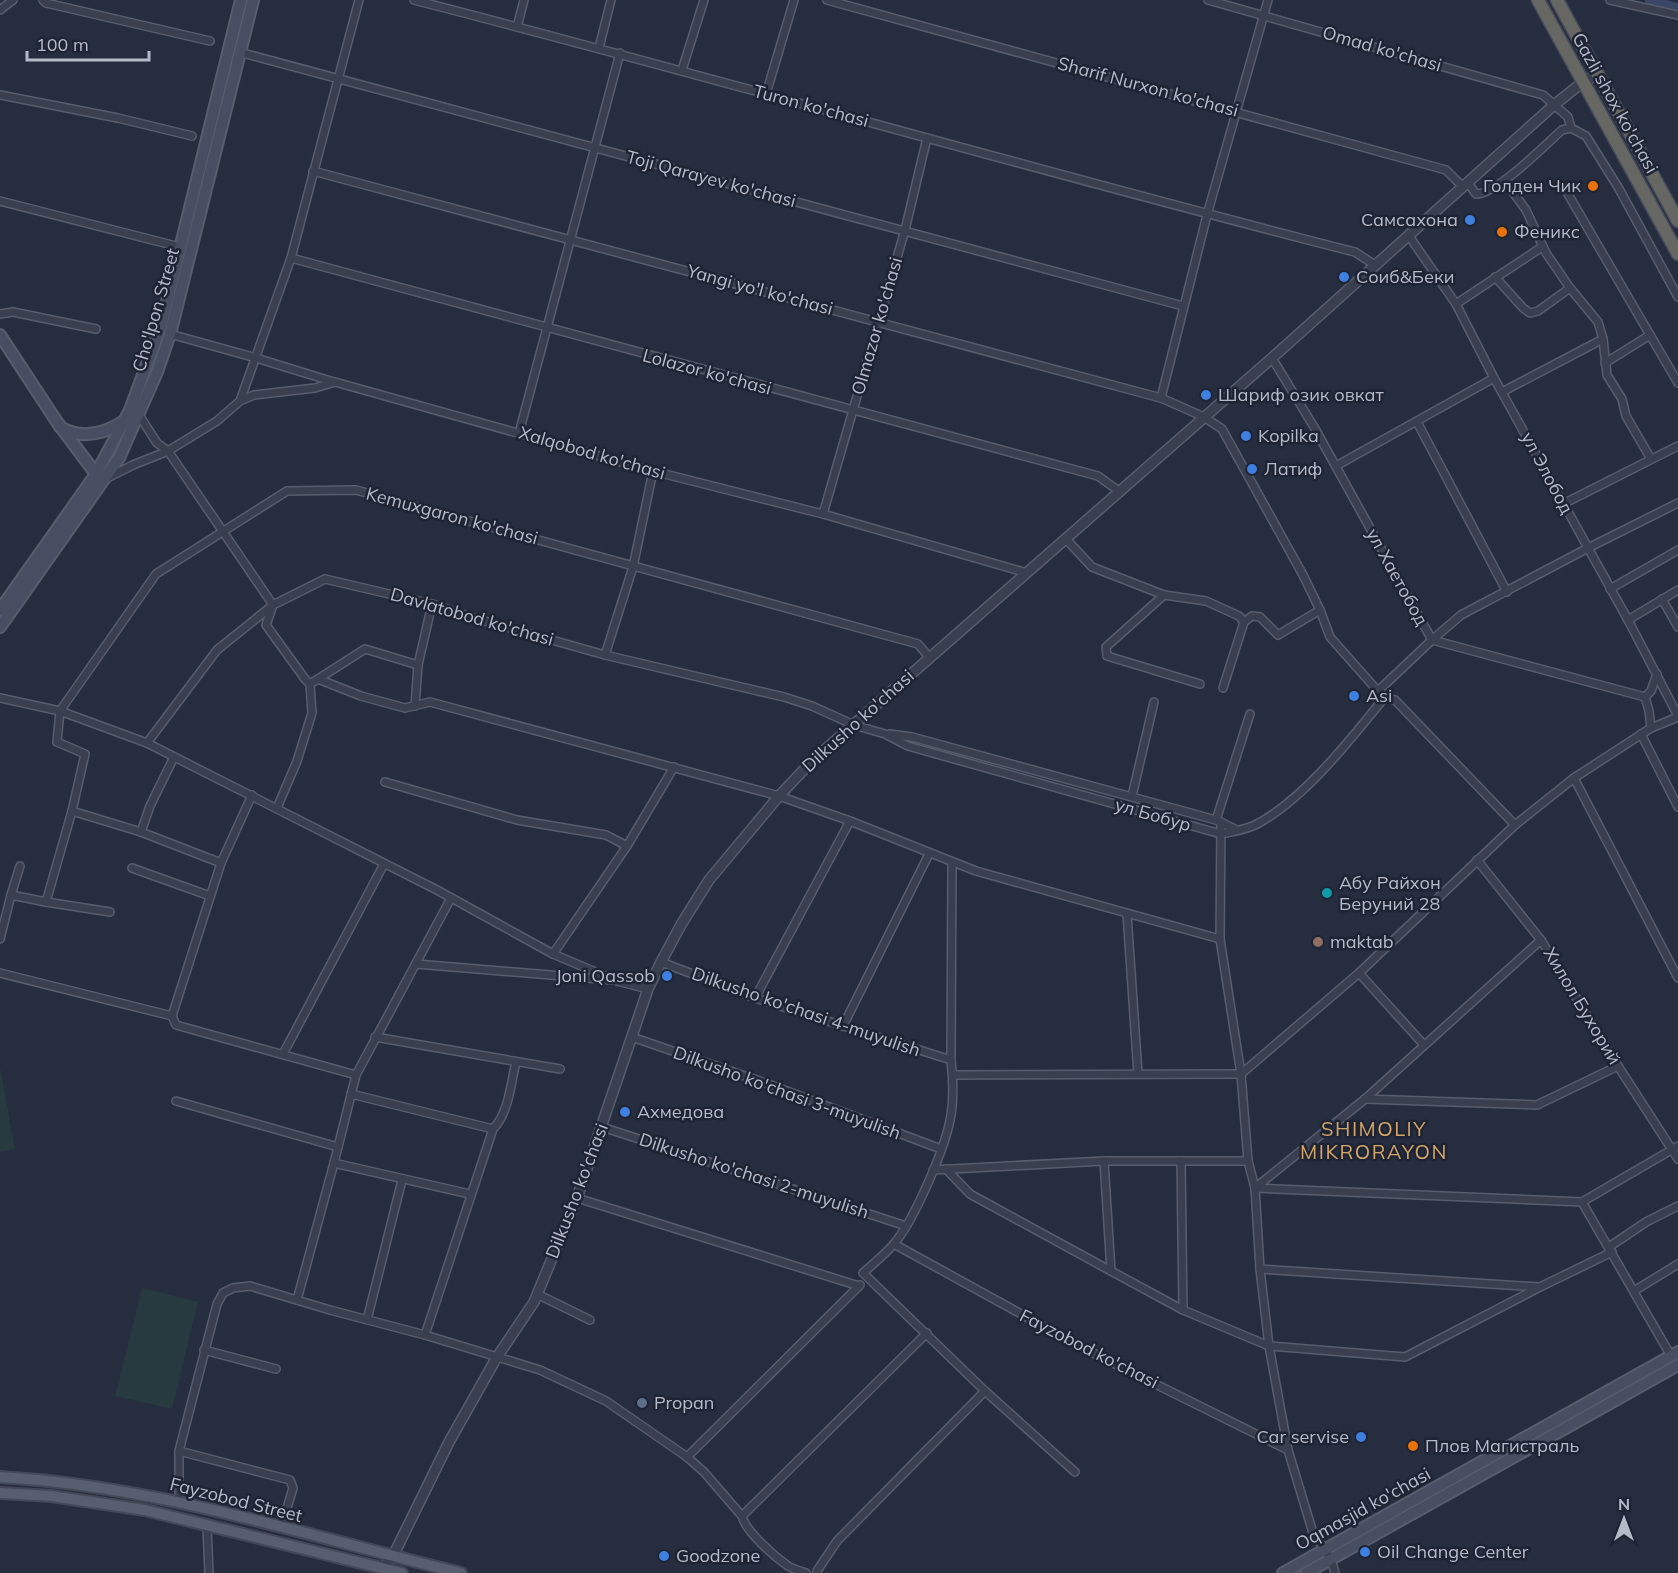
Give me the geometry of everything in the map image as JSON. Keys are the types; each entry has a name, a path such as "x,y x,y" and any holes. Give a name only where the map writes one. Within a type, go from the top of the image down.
{"highway":[{"name":"Gazli shox ko'chasi","path":"1538,0 1678,254"},
{"name":"Gazli shox ko'chasi","path":"1557,0 1678,221"}],"main road":[{"name":"Cho'lpon Street","path":"0,627 101,477 161,326 241,0"},
{"name":"Cho'lpon Street","path":"0,610 101,477 119,458 157,372 170,334 253,0"},
{"path":"0,335 60,427 101,477"},
{"path":"60,427 80,435 93,434 110,430 124,421"},
{"name":"Oqmasjid ko'chasi","path":"1283,1573 1328,1554 1676,1358"},
{"name":"Fayzobod Street","path":"0,1478 73,1483 179,1501 461,1573"},
{"name":"Fayzobod Street","path":"0,1493 78,1499 145,1510 363,1563 381,1571"},
{"name":"Oqmasjid ko'chasi","path":"1306,1573 1328,1554"},
{"path":"381,1571 402,1573"}],"street":[{"path":"0,10 13,0"},
{"path":"43,0 46,3 210,41"},
{"path":"240,401 291,258 359,0"},
{"name":"Turon ko'chasi","path":"414,0 620,53 1207,215 1355,252 1375,265"},
{"path":"517,27 524,0"},
{"path":"599,48 611,0"},
{"path":"682,70 704,0"},
{"path":"766,94 794,0"},
{"name":"Sharif Nurxon ko'chasi","path":"827,0 1446,170 1465,185"},
{"name":"Omad ko'chasi","path":"1208,0 1543,95 1554,105"},
{"path":"1161,398 1207,215 1268,0"},
{"path":"1610,0 1678,15"},
{"name":"Toji Qarayev ko'chasi","path":"239,52 1184,306"},
{"path":"519,433 620,53"},
{"name":"Dilkusho ko'chasi","path":"381,1571 393,1556 449,1442 497,1357 537,1294 577,1198 648,989 682,923 709,880 778,796 812,761 1272,358 1554,105 1583,82 1598,74"},
{"path":"0,94 192,135"},
{"path":"1554,105 1568,117 1571,128"},
{"path":"1465,185 1476,194 1481,194 1505,181 1562,130 1571,128 1586,136 1608,170 1678,297"},
{"name":"Olmazor ko'chasi","path":"823,514 905,230 927,138"},
{"name":"Yangi yo'l ko'chasi","path":"313,171 1161,398 1204,417 1222,429 1298,565 1320,610 1330,637 1383,698"},
{"path":"1505,181 1526,210 1542,247 1570,288 1598,322 1603,339 1607,375 1622,399 1626,416 1651,459"},
{"path":"1565,189 1678,383"},
{"path":"0,201 180,247"},
{"name":"ул Элобод","path":"1409,236 1456,304 1678,716"},
{"path":"1456,304 1542,247"},
{"name":"Lolazor ko'chasi","path":"291,258 1098,476 1120,492"},
{"path":"1496,277 1523,309 1530,313 1538,311 1570,288"},
{"path":"0,314 13,312 96,329"},
{"path":"170,334 335,382"},
{"path":"1605,363 1650,335"},
{"path":"1502,392 1603,339"},
{"name":"ул Хаетобод","path":"1272,358 1432,640 1645,698"},
{"path":"1335,466 1494,378"},
{"name":"Xalqobod ko'chasi","path":"101,477 168,451 217,421 240,401 254,395 315,388 335,382 653,471 823,514 1027,573"},
{"path":"139,415 157,443 168,451 221,532 273,605 266,625 310,684 312,713 297,761 277,808"},
{"path":"1417,422 1507,592"},
{"path":"1563,504 1678,446"},
{"path":"605,655 633,567 653,471"},
{"name":"Kemuxgaron ko'chasi","path":"46,902 72,811 85,754 57,742 60,711 156,574 287,491 356,490 918,644 929,657"},
{"path":"1378,691 1461,615 1678,503"},
{"path":"1066,539 1092,567 1164,594 1206,601 1239,616 1244,622"},
{"path":"1610,589 1678,550"},
{"name":"Davlatobod ko'chasi","path":"147,743 217,650 273,605 325,579 432,604 605,655 784,697 812,706 854,725"},
{"path":"1628,620 1678,590"},
{"path":"1164,594 1106,647 1107,656 1200,684"},
{"path":"1662,599 1678,627"},
{"path":"415,706 418,665 432,604"},
{"path":"1223,688 1244,622 1252,616 1260,617 1278,635 1320,610"},
{"path":"310,684 364,649 418,665"},
{"path":"1651,728 1645,698 1652,691 1657,674"},
{"path":"318,679 361,696 405,708 430,702 778,796 850,821 976,871 1220,939"},
{"path":"0,698 60,711 147,743 451,898 553,954 617,981 648,989"},
{"path":"1221,834 1255,825 1274,813 1314,779 1353,736 1383,698 1395,700 1515,825"},
{"path":"1132,796 1154,702"},
{"path":"1250,714 1219,821 1221,834 1220,939 1241,1074 1248,1161 1255,1188 1260,1269 1269,1346 1287,1450 1312,1533 1328,1554 1335,1573"},
{"path":"953,1075 1241,1074 1359,973 1515,825 1574,778 1651,728 1678,716"},
{"name":"ул Бобур","path":"854,725 885,734 908,746 1221,834"},
{"path":"885,734 912,737 1132,796 1219,821 1238,831"},
{"path":"1641,734 1678,807"},
{"path":"141,832 150,806 174,757"},
{"path":"553,954 627,846 674,768"},
{"path":"1574,778 1678,978"},
{"path":"385,782 517,820 606,835 627,846"},
{"path":"252,795 221,863 172,1016 176,1025 356,1075"},
{"path":"72,811 141,832 221,863"},
{"path":"756,998 850,821"},
{"path":"843,1026 929,854"},
{"name":"Хилол Бухорий","path":"1477,860 1542,940 1618,1066 1675,1148 1678,1159"},
{"path":"952,862 951,1060 953,1075 951,1116 933,1170 906,1226 894,1244 863,1274 985,1391 1075,1472"},
{"path":"283,1054 384,864"},
{"path":"0,939 20,866"},
{"path":"132,868 210,896"},
{"path":"11,895 110,912"},
{"path":"297,1300 356,1075 451,898"},
{"path":"1127,914 1138,1074"},
{"path":"1255,1188 1365,1099 1542,940"},
{"name":"Dilkusho ko'chasi 4-muyulish","path":"662,962 756,998 951,1060"},
{"path":"416,964 617,981"},
{"path":"0,973 172,1016"},
{"path":"1359,973 1424,1045"},
{"path":"375,1037 560,1069"},
{"name":"Dilkusho ko'chasi 3-muyulish","path":"632,1037 768,1084 941,1149"},
{"path":"425,1335 470,1194 493,1129 498,1124 504,1110 516,1062"},
{"path":"1365,1099 1537,1105 1618,1066"},
{"path":"351,1094 493,1129"},
{"path":"176,1101 338,1147"},
{"name":"Dilkusho ko'chasi 2-muyulish","path":"602,1127 906,1226"},
{"path":"1255,1188 1582,1202 1675,1148"},
{"path":"933,1170 1104,1161 1248,1161"},
{"path":"1104,1161 1111,1271"},
{"path":"1181,1161 1183,1310"},
{"path":"334,1164 470,1194"},
{"path":"946,1169 970,1194 1183,1310 1269,1346 1405,1357 1610,1250 1646,1222 1678,1206"},
{"path":"368,1320 402,1180"},
{"path":"577,1198 859,1286"},
{"path":"1582,1202 1676,1358"},
{"name":"Fayzobod ko'chasi","path":"894,1244 1082,1347 1287,1450"},
{"path":"1634,1291 1678,1264"},
{"path":"1260,1269 1540,1287"},
{"path":"687,1456 867,1278"},
{"path":"179,1501 179,1451 204,1350 217,1304 223,1293 233,1288 250,1286 425,1335 540,1370 606,1401 687,1456 742,1516 750,1532 789,1567 806,1573 818,1572 837,1541 985,1391"},
{"path":"537,1294 590,1320"},
{"path":"742,1516 927,1334"},
{"path":"204,1350 276,1369"},
{"path":"179,1451 290,1480 292,1488 281,1528"},
{"path":"207,1526 209,1573"}],"shaded area":[{"path":"0,1067 15,1149 0,1152"},
{"path":"142,1288 198,1302 172,1409 115,1396"}],"waterway":[{"path":"1649,0 1678,7"}],"place":[{"name":"Голден Чик","path":"1593,186"},
{"name":"Самсахона","path":"1470,220"},
{"name":"Феникс","path":"1502,232"},
{"name":"Соиб&Беки","path":"1344,277"},
{"name":"Шариф озик овкат","path":"1206,395"},
{"name":"Kopilka","path":"1246,436"},
{"name":"Латиф","path":"1252,469"},
{"name":"Asi","path":"1354,696"},
{"name":"Абу Райхон Беруний 28","path":"1327,893"},
{"name":"maktab","path":"1318,942"},
{"name":"Joni Qassob","path":"667,976"},
{"name":"Ахмедова","path":"625,1112"},
{"name":"Propan","path":"642,1403"},
{"name":"Car servise","path":"1361,1437"},
{"name":"Плов Магистраль","path":"1413,1446"},
{"name":"Oil Change Center","path":"1365,1552"},
{"name":"Goodzone","path":"664,1556"}],"district":[{"name":"SHIMOLIY MIKRORAYON","path":"1374,1140"}]}
